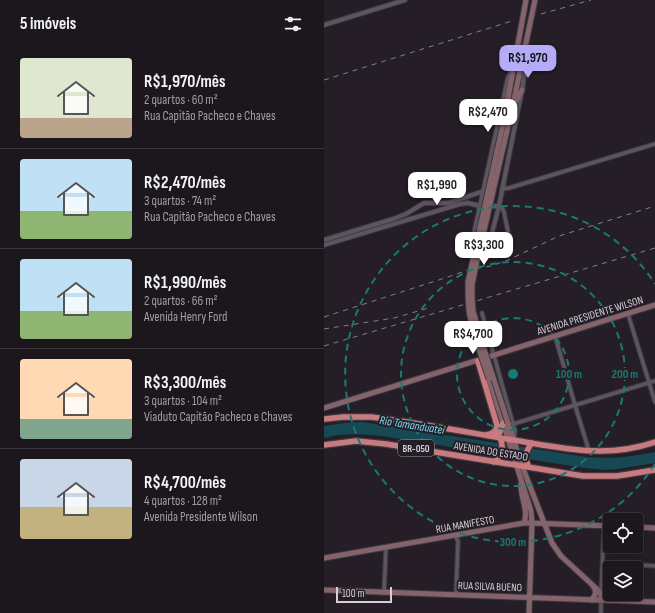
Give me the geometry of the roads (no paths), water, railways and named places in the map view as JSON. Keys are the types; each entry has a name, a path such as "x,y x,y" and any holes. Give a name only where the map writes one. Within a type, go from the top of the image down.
{"highway":[{"path":"478,361 497,425 495,432 486,435"},
{"name":"AVENIDA DO ESTADO","path":"324,419 371,417 511,440 590,451 623,450 644,446 655,442"},
{"path":"494,462 499,458 502,452 502,445 498,437 500,432 508,423"},
{"name":"AVENIDA DO ESTADO","path":"324,445 356,442 386,444 494,462 592,476 620,476 655,470"},
{"path":"529,467 526,461 527,452 532,443"},
{"name":"AVENIDA DO ESTADO","path":"644,446 655,446"}],"main road":[{"path":"508,423 472,325 469,312 468,282 505,115 526,0"},
{"path":"529,613 532,523 530,505 516,465 508,423 485,352 474,311 472,284 512,109 522,78 523,62 535,0"},
{"path":"525,8 533,12"},
{"path":"514,67 517,77 522,78"},
{"path":"512,109 522,90"},
{"name":"AVENIDA PRESIDENTE WILSON","path":"324,408 655,305"},
{"path":"511,440 523,466 552,543 558,553 598,590 601,598"},
{"path":"521,480 520,489 526,512 524,523"},
{"name":"RUA MANIFESTO","path":"324,558 524,523 603,526"},
{"path":"643,527 655,528"},
{"path":"591,600 594,598 596,591 593,585"},
{"name":"RUA SILVA BUENO","path":"324,590 591,600 601,598 655,602"}],"street":[{"path":"324,25 405,0"},
{"path":"324,246 426,214 465,203 472,203 480,206 498,206 502,208 510,248 486,256 470,253 480,206 483,191 508,78 514,67"},
{"path":"486,256 502,189 522,90 522,78"},
{"path":"324,240 397,218 424,203 448,203 483,191 509,188 655,144"},
{"path":"424,203 429,208 426,214"},
{"path":"482,313 508,423 655,381"},
{"path":"628,314 655,402"},
{"path":"555,336 590,451"},
{"path":"455,535 458,542 456,595"},
{"path":"384,593 386,547"},
{"path":"601,613 603,550"},
{"path":"643,565 655,566"}],"water":[{"name":"Rio Tamanduateí","path":"363,422 586,457 621,457 655,452 655,463 605,470 381,436 352,434 324,438 324,426"}],"railway":[{"path":"541,14 591,0"},
{"path":"324,80 515,20"},
{"path":"324,317 467,270 491,266 508,260 559,236 655,206"},
{"path":"324,346 655,248"},
{"path":"324,329 394,318 432,307"}]}
